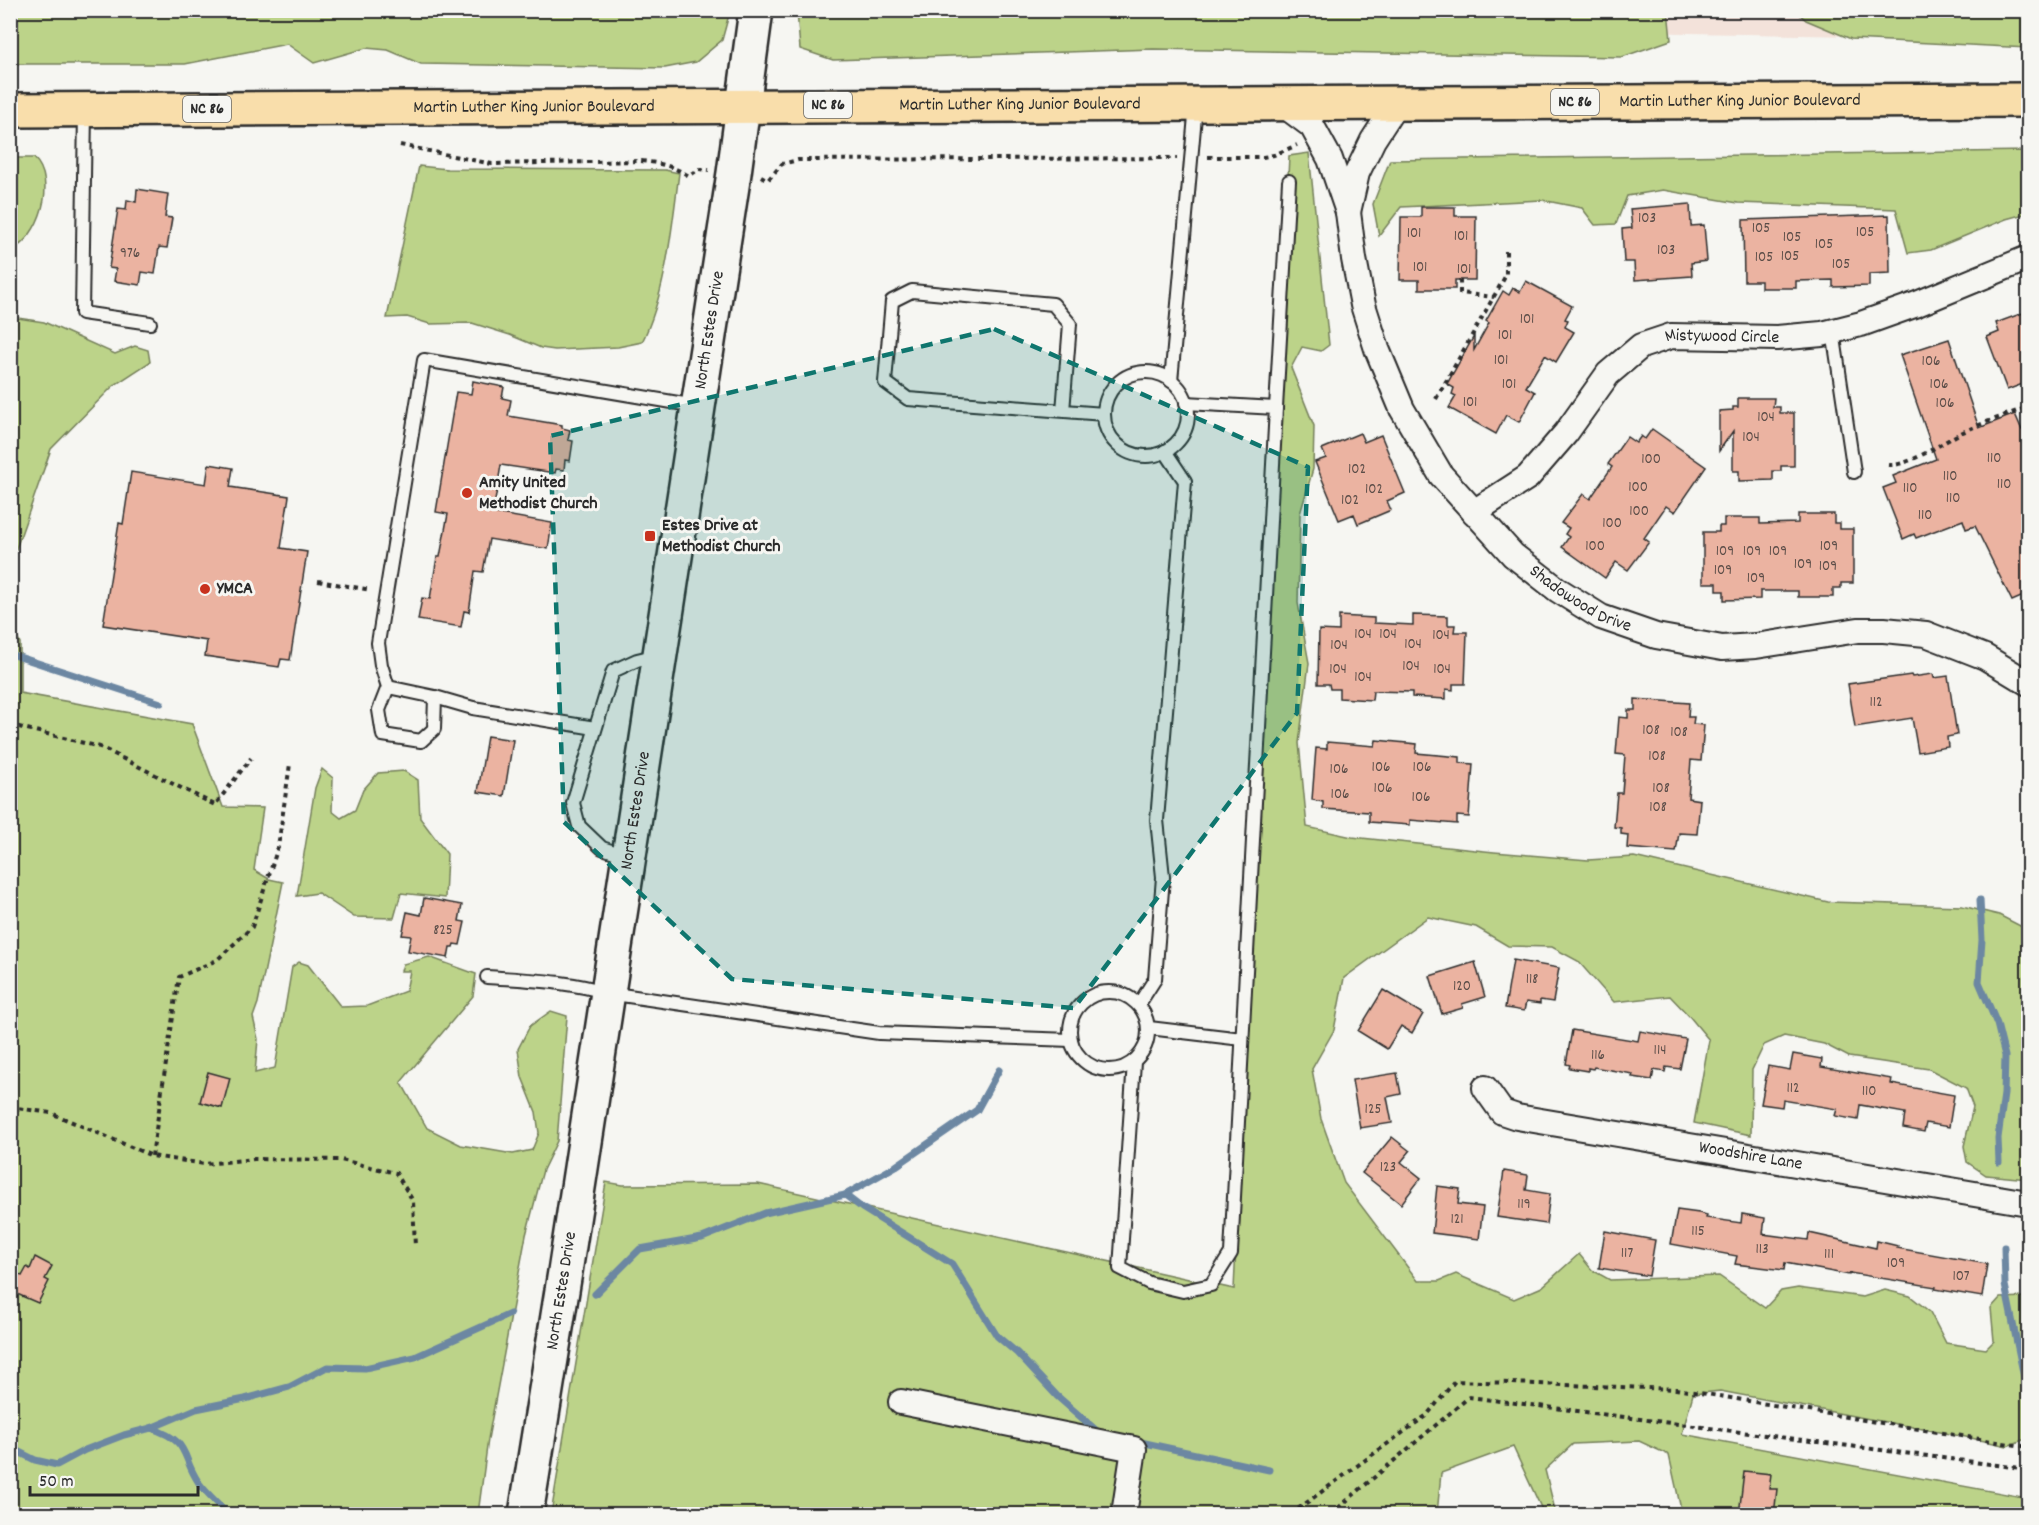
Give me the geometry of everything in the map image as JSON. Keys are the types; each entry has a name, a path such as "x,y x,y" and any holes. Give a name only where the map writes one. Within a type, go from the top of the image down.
{"main road":[{"name":"North Estes Drive","path":"526,1515 744,105 756,10"},
{"name":"Martin Luther King Junior Boulevard","path":"10,110 2028,100"}],"street":[{"name":"Shadowood Drive","path":"1281,103 1312,126 1330,159 1347,212 1363,305 1389,380 1402,409 1441,475 1513,555 1558,590 1601,617 1656,636 1722,648 1756,646 1858,630 1926,634 1985,657 2028,682"},
{"name":"Shadowood Drive","path":"1347,212 1357,173 1373,140 1397,103"},
{"name":"Mistywood Circle","path":"1474,512 1528,477 1559,442 1608,374 1641,346 1671,336 1777,338 1822,334 1861,324 1917,304 2028,258"},
{"name":"Woodshire Lane","path":"1485,1088 1502,1112 1517,1117 2028,1203"},
{"path":"901,1402 1134,1449 1124,1515"}],"lane":[{"path":"1172,381 1196,103"},
{"path":"85,110 82,313 150,323"},
{"path":"1134,1062 1120,1268 1149,1283 1183,1291 1211,1285 1231,1253 1289,181"},
{"path":"1063,411 1070,324 1053,304 912,291 892,302 885,382 908,399 1063,411 1104,414"},
{"path":"1833,331 1854,472"},
{"path":"435,697 434,729 421,741 383,735 379,710 388,687 381,665 378,643 424,360 697,406"},
{"path":"1147,372 1160,374 1172,381 1186,403 1187,417 1184,431 1165,451 1151,456 1137,455 1124,450 1113,440 1106,428 1104,414 1106,401 1112,389 1122,379 1134,374 1147,372"},
{"path":"1186,403 1276,408"},
{"path":"1139,1004 1155,980 1163,877 1157,820 1185,481 1165,451"},
{"path":"628,857 602,848 579,825 573,803 613,671 637,660 659,654"},
{"path":"388,687 473,708 595,728"},
{"path":"487,977 545,981 608,993 879,1033 1071,1041"},
{"path":"1103,991 1129,996 1139,1004 1146,1015 1149,1028 1148,1040 1143,1052 1134,1062 1122,1068 1110,1070 1097,1068 1085,1062 1076,1053 1071,1041 1070,1027 1073,1015 1080,1004 1103,991"},
{"path":"1149,1028 1242,1039"}],"path":[{"path":"763,177 768,180 782,164 798,160 1263,157 1302,144"},
{"path":"400,145 492,164 641,161 675,167 689,176 699,169"},
{"path":"1436,399 1506,275 1506,247"},
{"path":"1460,280 1460,293 1494,297"},
{"path":"1888,465 1892,466 1908,460 1941,446 1962,432 2028,408"},
{"path":"318,581 386,592"},
{"path":"10,730 19,727 100,747 215,805 251,758"},
{"path":"152,1156 179,977 217,960 252,927 278,848 290,764"},
{"path":"10,1107 51,1113 152,1156 205,1164 254,1159 341,1160 396,1173 413,1202 415,1247"},
{"path":"1291,1515 1427,1415 1455,1381 1676,1389 2028,1447"},
{"path":"1331,1515 1469,1397 2028,1469"}],"highlighted area":[{"path":"994,329 1308,467 1297,713 1074,1008 732,979 564,822 550,436"}],"shaded area":[{"path":"1351,10 2028,11 2028,39 1351,27"}],"green space":[{"path":"1668,10 1671,40 1622,57 1153,49 833,60 800,49 797,11"},
{"path":"10,11 730,11 722,40 696,62 665,68 421,64 388,50 366,48 314,63 287,44 185,64 14,64 11,62"},
{"path":"1796,11 2028,11 2028,48 1851,39 1806,20"},
{"path":"2028,151 2028,213 2006,219 1931,250 1908,253 1896,209 1738,203 1663,190 1627,196 1616,224 1595,225 1582,208 1542,200 1401,207 1379,236 1373,204 1390,160"},
{"path":"1309,153 1329,345 1321,351 1302,347 1291,368 1314,426 1313,469 1300,514 1298,603 1309,663 1299,743 1307,827 1352,837 1494,852 1588,860 1634,857 1828,902 1962,906 1999,915 2028,930 2028,1060 2025,1121 2028,1129 2028,1179 1986,1175 1967,1162 1964,1146 1973,1107 1966,1088 1929,1069 1849,1057 1824,1044 1784,1036 1764,1045 1752,1070 1751,1135 1694,1123 1709,1040 1670,996 1614,1002 1578,961 1552,947 1508,946 1476,927 1428,917 1344,978 1334,1030 1312,1069 1321,1119 1344,1183 1418,1281 1439,1281 1456,1274 1514,1299 1542,1287 1579,1254 1592,1270 1610,1280 1719,1276 1765,1308 1781,1291 1798,1288 1863,1297 1885,1290 1910,1296 1930,1312 1946,1343 1986,1349 1994,1341 1991,1308 2000,1298 2024,1297 2028,1306 2028,1440 2007,1446 1720,1391 1693,1394 1682,1434 2028,1498 2028,1514 1682,1514 1669,1455 1639,1441 1573,1444 1545,1470 1556,1514 1544,1514 1513,1447 1441,1473 1437,1514 551,1514 606,1182 623,1185 758,1184 1234,1289 1289,156"},
{"path":"11,158 34,158 41,168 45,194 37,222 30,234 21,244 11,250"},
{"path":"419,166 447,169 665,170 679,173 671,238 662,282 657,303 642,342 618,347 555,350 541,348 472,323 430,324 407,317 387,318"},
{"path":"11,317 44,322 115,354 135,346 148,350 150,362 113,386 51,449 11,563"},
{"path":"10,621 20,643 20,693 192,724 223,807 263,808 254,870 269,879 283,882 258,1003 253,1017 258,1039 255,1073 275,1068 292,967 299,962 308,965 341,1007 367,1006 406,991 410,971 401,971 403,964 429,957 476,974 473,996 401,1082 427,1128 461,1145 513,1154 532,1150 539,1133 536,1112 522,1077 518,1049 530,1026 551,1011 567,1016 557,1141 543,1170 526,1235 488,1439 478,1514 11,1514"},
{"path":"322,769 333,778 332,811 341,818 355,810 363,790 378,773 404,771 418,780 420,818 447,854 445,898 401,893 394,918 354,917 318,893 297,896 315,788"}],"building":[{"path":"137,189 168,194 165,217 172,218 167,248 159,247 155,274 142,272 140,285 114,281 116,269 109,268 118,209 126,210 127,200 136,202"},
{"path":"1690,204 1691,226 1704,225 1707,261 1691,263 1692,276 1635,280 1634,262 1624,262 1622,229 1632,228 1630,209"},
{"path":"1421,207 1455,207 1455,216 1476,216 1475,280 1455,280 1455,289 1419,289 1419,280 1400,280 1401,217 1421,217"},
{"path":"1889,215 1890,273 1869,274 1869,286 1833,287 1833,280 1796,281 1796,288 1761,288 1761,281 1744,281 1743,220"},
{"path":"1526,281 1572,306 1565,319 1568,320 1565,327 1574,332 1556,362 1545,355 1526,387 1535,392 1519,422 1506,415 1496,434 1449,408 1456,396 1452,394 1454,388 1447,384 1474,336 1474,350 1489,323 1486,321 1503,291 1509,295 1513,288 1520,292"},
{"path":"2028,311 2028,382 2007,390 1987,337 1999,332 1996,323"},
{"path":"1949,339 1979,428 2015,414 2022,430 2028,428 2028,594 2012,601 1975,526 1966,529 1963,520 1916,538 1914,534 1903,539 1883,488 1896,483 1893,476 1936,459 1900,355"},
{"name":"Amity United Methodist Church","path":"473,381 504,387 502,398 511,400 508,416 562,425 562,428 570,430 568,440 573,441 570,461 565,460 564,470 556,469 555,473 501,465 493,513 552,523 548,549 489,539 483,572 475,571 469,612 464,611 461,627 418,620 422,598 430,599 437,557 440,557 448,514 436,512 456,392 471,394"},
{"path":"1738,398 1774,398 1773,407 1780,407 1780,413 1794,413 1794,466 1781,466 1781,471 1773,471 1773,480 1739,481 1739,471 1733,471 1733,431 1719,451 1719,411 1733,410 1733,407 1738,407"},
{"path":"1652,429 1706,467 1675,512 1666,506 1644,538 1649,542 1628,570 1616,562 1605,578 1562,547 1569,537 1565,534 1569,528 1561,523 1583,494 1590,499 1612,467 1608,464 1627,437 1636,443 1641,436 1645,439"},
{"path":"1360,433 1364,442 1381,435 1405,493 1387,501 1391,510 1358,524 1354,514 1339,520 1315,462 1326,458 1322,449"},
{"name":"YMCA","path":"209,464 233,468 230,487 289,496 281,548 307,552 290,660 281,659 279,667 205,656 207,641 103,625 119,523 123,524 131,472 206,484"},
{"path":"1798,514 1834,514 1834,523 1840,523 1840,529 1853,529 1853,583 1841,583 1841,588 1833,588 1833,597 1798,597 1798,591 1760,591 1760,599 1724,600 1724,591 1717,591 1717,583 1703,583 1703,532 1719,532 1719,526 1724,526 1724,518 1760,518 1760,524 1798,523"},
{"path":"1413,615 1448,616 1448,625 1455,625 1454,632 1467,632 1465,684 1453,684 1453,690 1446,689 1446,699 1412,697 1412,692 1373,691 1372,700 1339,698 1339,689 1330,689 1329,684 1318,684 1319,630 1339,631 1339,616 1374,618 1374,623 1413,625"},
{"path":"1933,674 1934,678 1948,676 1957,735 1947,737 1948,747 1918,752 1912,718 1855,727 1848,684"},
{"path":"1635,699 1689,703 1688,717 1694,717 1693,724 1704,725 1701,761 1691,760 1688,798 1700,800 1697,834 1679,833 1676,852 1627,848 1628,835 1621,834 1621,828 1614,827 1617,793 1622,793 1625,755 1616,754 1619,717 1628,718 1628,710 1635,710"},
{"path":"487,736 513,740 504,796 478,792"},
{"path":"1376,740 1417,744 1416,753 1460,757 1460,763 1473,764 1469,817 1457,816 1457,824 1410,820 1410,825 1369,822 1369,812 1323,809 1323,802 1312,800 1316,748 1327,749 1327,742 1375,746"},
{"path":"424,898 462,905 459,921 465,922 460,945 454,944 450,947 448,958 408,951 411,936 402,935 407,912 421,915"},
{"path":"1513,960 1559,968 1553,1002 1540,1000 1540,1004 1526,1002 1524,1011 1505,1008"},
{"path":"1475,962 1485,997 1462,1004 1463,1008 1442,1014 1430,976"},
{"path":"1383,990 1423,1014 1412,1033 1401,1026 1387,1049 1358,1031"},
{"path":"1572,1030 1638,1041 1640,1031 1686,1039 1680,1069 1666,1067 1665,1072 1654,1070 1652,1080 1594,1067 1593,1069 1588,1068 1588,1071 1569,1068 1570,1065 1566,1064"},
{"path":"1793,1054 1822,1059 1821,1067 1892,1079 1891,1084 1954,1095 1949,1127 1926,1123 1924,1132 1903,1128 1905,1113 1860,1105 1858,1120 1835,1116 1837,1109 1783,1100 1782,1107 1761,1104 1768,1066 1790,1070"},
{"path":"208,1072 230,1078 222,1108 200,1102"},
{"path":"1397,1073 1401,1094 1387,1097 1392,1123 1360,1128 1352,1080"},
{"path":"1392,1137 1410,1151 1401,1162 1421,1178 1401,1204 1362,1173"},
{"path":"1504,1171 1528,1175 1526,1190 1550,1194 1546,1224 1497,1217"},
{"path":"1437,1186 1460,1189 1458,1204 1483,1207 1479,1239 1432,1233"},
{"path":"1677,1210 1707,1215 1706,1218 1741,1223 1742,1214 1765,1218 1763,1234 1808,1240 1809,1233 1876,1248 1877,1241 1898,1246 1897,1248 1987,1264 1982,1297 1935,1289 1936,1287 1850,1273 1849,1275 1785,1263 1784,1270 1735,1264 1737,1256 1671,1244"},
{"path":"1605,1231 1655,1240 1649,1276 1599,1268"},
{"path":"35,1257 52,1266 45,1279 49,1281 38,1303 10,1291 10,1270 22,1276 27,1267 30,1269"},
{"path":"1744,1471 1771,1474 1769,1489 1777,1489 1774,1515 1739,1515"}],"waterway":[{"path":"10,654 161,703"},
{"path":"1980,900 1982,940 1979,982 1997,1024 2005,1056 2004,1094 1998,1138 1999,1162"},
{"path":"595,1294 640,1249 702,1238 765,1213 845,1195 896,1166 977,1110 999,1070"},
{"path":"845,1195 952,1264 997,1336 1017,1353 1057,1396 1102,1433"},
{"path":"2004,1247 2005,1285 2028,1388"},
{"path":"10,1441 15,1450 35,1460 57,1465 85,1450 124,1435 151,1428 196,1409 289,1387 327,1367 365,1368 415,1357 510,1314"},
{"path":"151,1428 164,1433 179,1444 199,1483 228,1514"},
{"path":"1136,1441 1269,1470"}],"place":[{"name":"Amity United Methodist Church","path":"467,493"},
{"name":"Estes Drive at Methodist Church","path":"650,536"},
{"name":"YMCA","path":"205,589"}]}
